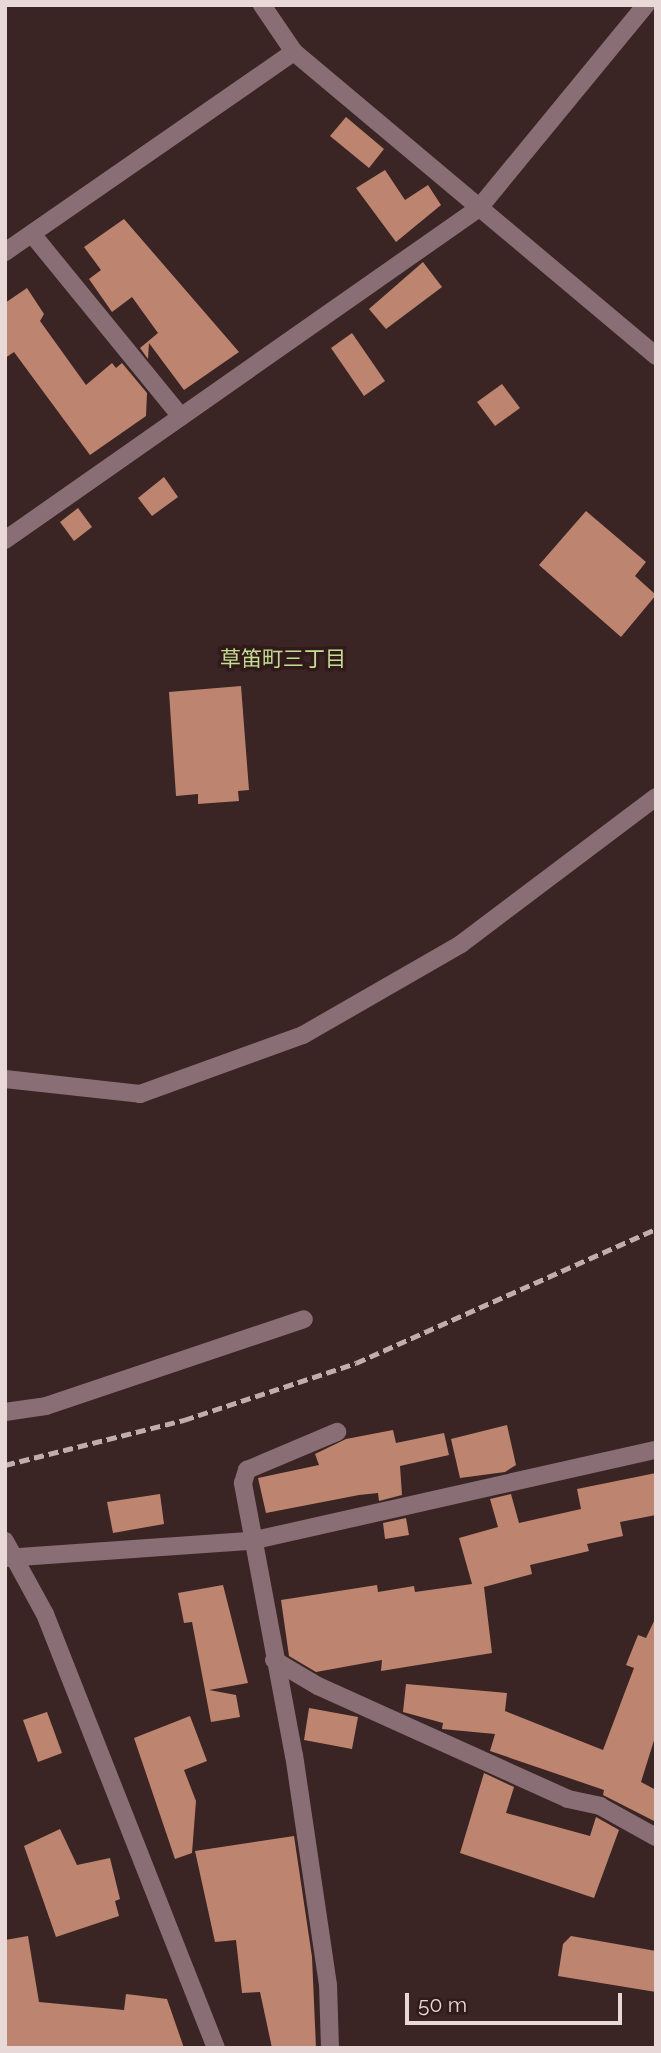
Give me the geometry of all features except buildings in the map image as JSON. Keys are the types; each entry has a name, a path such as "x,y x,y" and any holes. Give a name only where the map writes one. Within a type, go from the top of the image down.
{"street":[{"path":"262,5 294,52 656,356"},
{"path":"5,540 479,208 646,5"},
{"path":"5,252 294,52"},
{"path":"32,234 181,417"},
{"path":"5,1079 140,1094 303,1035 461,944 656,797"},
{"path":"5,1412 46,1406 304,1319"},
{"path":"330,2048 328,1984 274,1660 251,1541 247,1471 337,1432"},
{"path":"216,2048 45,1614 8,1551 251,1541 656,1450"},
{"path":"274,1660 318,1686 568,1798 600,1806 656,1837"}],"railway":[{"path":"5,1465 184,1420 356,1363 656,1229"}],"district":[{"name":"草笛町三丁目","path":"283,659"}]}
